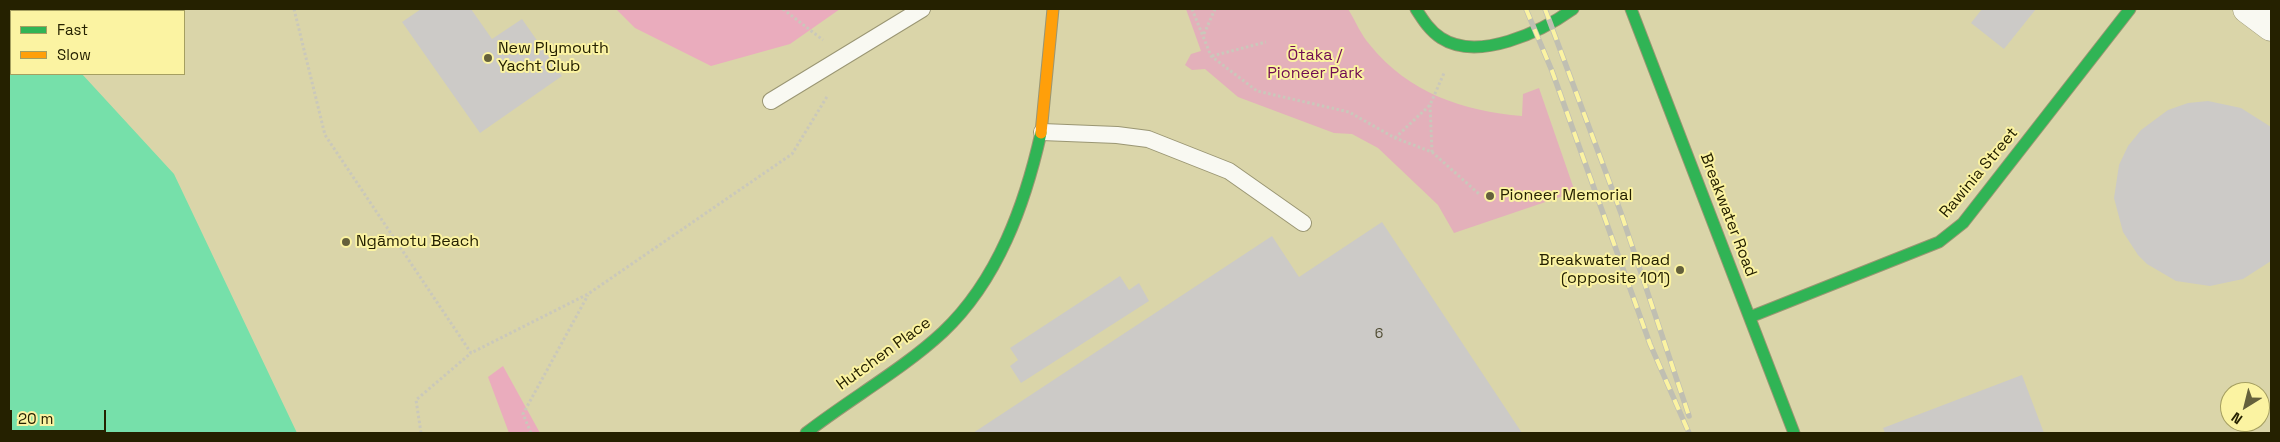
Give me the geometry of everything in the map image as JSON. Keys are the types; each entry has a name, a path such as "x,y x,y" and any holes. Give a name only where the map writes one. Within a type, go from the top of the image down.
{"main road":[{"name":"Hutchen Place","path":"806,433 827,416 905,363 945,330 973,297 994,263 1016,217 1042,132 1052,9"},
{"path":"1416,9 1431,30 1456,45 1479,48 1515,40 1574,9"},
{"name":"Breakwater Road","path":"1631,9 1794,433"},
{"name":"Rawinia Street","path":"1750,317 1939,242 1963,224 2130,9"}],"street":[{"path":"2247,9 2271,27"}],"lane":[{"path":"771,101 922,9"},
{"path":"1042,132 1117,135 1148,139 1229,171 1303,223"}],"path":[{"path":"294,9 326,135 471,353"},
{"path":"421,433 416,400 471,353 588,294 792,154 825,104 844,56 783,9"},
{"path":"1192,9 1204,34 1211,56 1256,91 1349,112 1395,138 1432,152 1479,194"},
{"path":"1204,34 1215,9"},
{"path":"1211,56 1266,42"},
{"path":"1395,138 1430,106 1456,45"},
{"path":"1430,106 1432,152"},
{"path":"531,433 523,414 588,294"}],"green space":[{"name":"Ōtaka / Pioneer Park","path":"1186,9 1348,9 1367,41 1385,62 1402,76 1439,97 1479,110 1522,116 1523,94 1539,88 1575,192 1454,233 1438,205 1378,148 1352,134 1334,133 1238,97 1205,69 1192,70 1185,65 1191,54 1201,51"}],"shaded area":[{"path":"9,9 23,9 24,10 10,10 10,75 83,75 174,174 297,433 9,433"},
{"path":"616,9 840,9 790,44 711,66 635,28"},
{"path":"503,366 540,433 509,433 488,377"}],"building":[{"name":"New Plymouth Yacht Club","path":"421,9 471,9 492,39 522,19 562,76 480,133 402,22"},
{"path":"1982,9 2036,9 2004,49 1971,23"},
{"path":"2208,101 2241,108 2271,127 2271,261 2243,279 2210,286 2176,281 2147,264 2138,255 2123,232 2114,198 2119,165 2128,146 2141,130 2168,110 2188,103"},
{"path":"1382,222 1522,433 973,433 1272,236 1299,277"},
{"path":"1120,276 1129,290 1139,283 1149,301 1021,383 1010,366 1018,360 1010,348"},
{"path":"2022,375 2044,433 1885,433 1883,428"}],"railway":[{"path":"1526,9 1552,71 1650,344 1689,433"},
{"path":"1545,9 1621,213 1689,416"}],"traffic: fast":[{"path":"1416,9 1430,29 1441,38 1456,45 1473,47 1491,45 1527,35 1573,9"},
{"path":"1631,9 1794,433"},
{"path":"1750,317 1939,242 1963,223 2130,9"},
{"path":"806,433 911,359 943,332 962,311 979,289 1007,240 1027,187 1041,133"}],"traffic: slow":[{"path":"1041,133 1053,9"}],"place":[{"name":"New Plymouth Yacht Club","path":"488,58"},
{"name":"Pioneer Memorial","path":"1490,196"},
{"name":"Ngāmotu Beach","path":"346,242"},
{"name":"Breakwater Road (opposite 101)","path":"1680,270"}]}
